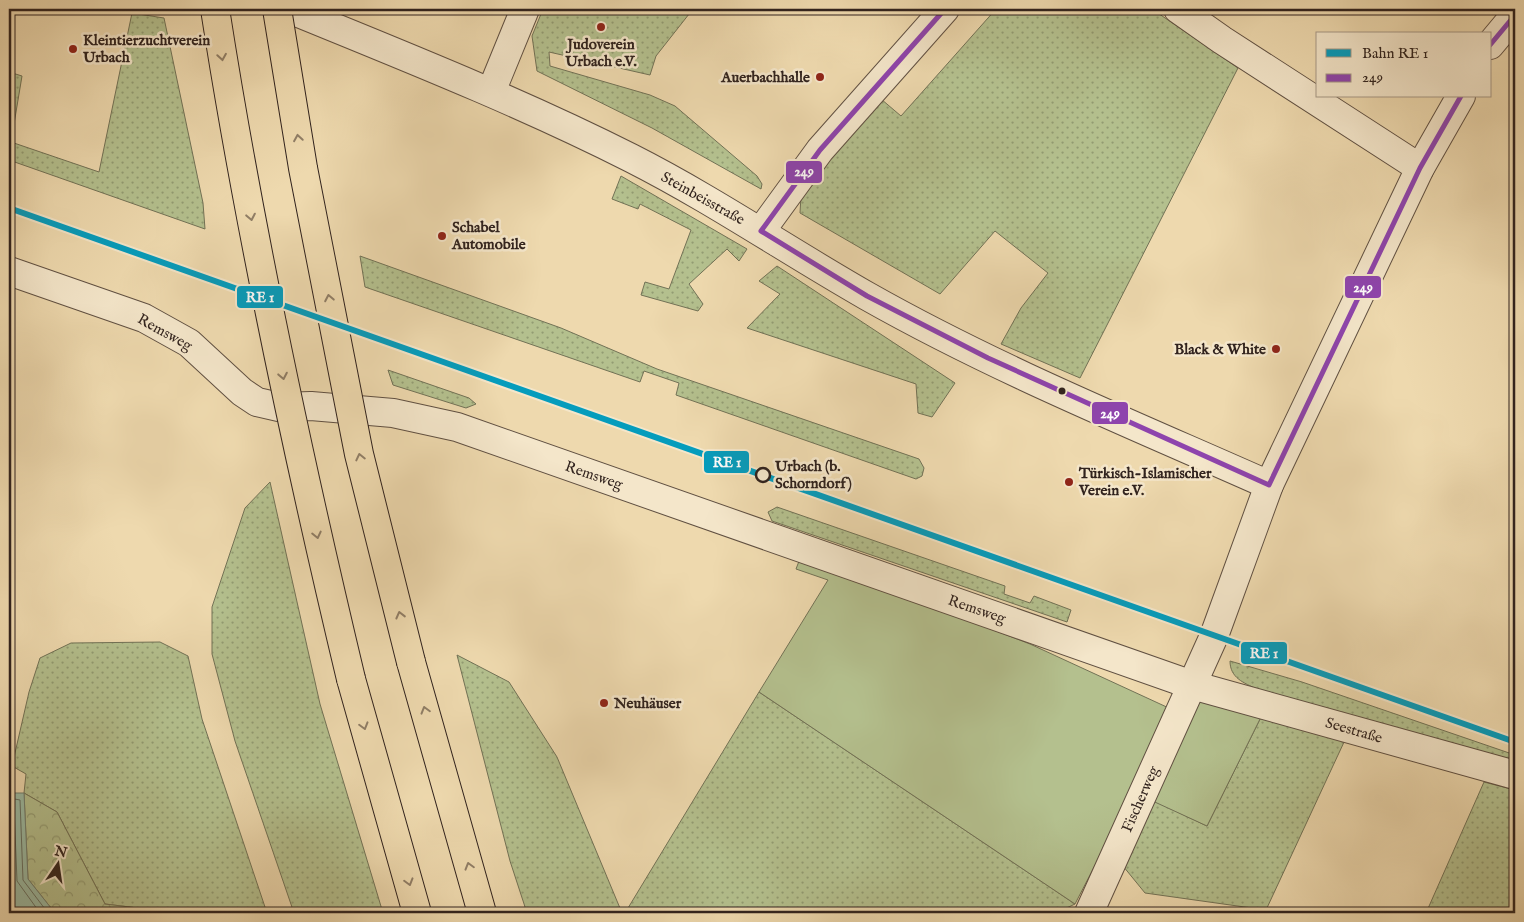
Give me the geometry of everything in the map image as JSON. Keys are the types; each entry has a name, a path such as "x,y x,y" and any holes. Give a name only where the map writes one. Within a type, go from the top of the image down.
{"highway":[{"path":"215,9 234,130 300,460 351,679 417,913"},
{"path":"277,9 303,168 359,454 411,662 482,913"}],"street":[{"name":"Steinbeisstraße","path":"289,9 492,92 632,158 761,231 867,296 988,358 1269,485"},
{"path":"492,92 525,9"},
{"path":"761,231 820,150 945,9"},
{"path":"1178,9 1222,40 1420,168"},
{"path":"1492,43 1515,15"},
{"name":"Fischerweg","path":"1089,913 1214,636 1269,485 1420,168 1460,98"},
{"name":"Remsweg","path":"9,271 144,318 189,343 242,392 257,402 279,407 311,406 393,413 457,427 1192,685"},
{"name":"Seestraße","path":"1192,685 1515,775"}],"green space":[{"path":"543,9 693,9 656,56 650,75 549,52 550,66 650,95 675,106 757,176 762,184 761,189 652,128 537,71 532,36"},
{"path":"996,9 1152,9 1238,68 1080,378 1001,344 1021,308 1048,273 995,231 940,294 800,213 801,196 804,186 881,99 901,116"},
{"path":"132,13 164,18 203,203 205,229 9,160 9,72 22,76 11,142 99,172"},
{"path":"621,176 747,249 739,261 727,249 689,284 703,304 698,311 641,295 645,282 669,289 691,230 640,204 638,209 612,199"},
{"path":"360,256 561,328 657,369 919,459 924,468 922,476 916,479 676,395 679,383 644,371 640,382 365,287"},
{"path":"777,266 955,383 932,417 918,413 916,384 747,328 780,294 759,281"},
{"path":"388,370 469,398 476,404 466,408 393,385"},
{"path":"270,482 320,704 383,913 294,913 235,741 212,654 212,607 245,508"},
{"path":"777,507 1005,586 1004,594 1030,603 1034,596 1071,610 1067,622 772,521 768,512"},
{"path":"801,556 1030,644 1184,715 1192,698 1262,715 1207,826 1133,792 1075,904 759,692 828,580 796,569"},
{"path":"160,642 188,656 202,719 267,913 179,913 105,904 57,812 24,793 26,774 12,766 29,692 40,658 71,643"},
{"path":"457,655 509,682 557,757 622,913 527,913 510,861"},
{"path":"1230,661 1302,682 1515,755 1515,765 1257,689 1235,676 1232,672"},
{"path":"759,692 1075,904 1056,913 625,913"},
{"path":"1262,715 1345,740 1266,910 1145,893 1123,866 1146,797 1207,826"},
{"path":"1484,782 1515,790 1515,913 1426,913"},
{"path":"24,793 57,812 105,904 179,913 55,913 28,879"}],"water":[{"path":"9,793 24,793 28,879 55,913 9,913"}],"transit line":[{"name":"249","path":"945,9 820,150 761,231 867,296 988,358 1269,485 1420,168 1460,98"},
{"name":"249","path":"1492,43 1515,15"},
{"path":"9,208 1515,742"}],"place":[{"name":"Judoverein Urbach e.V.","path":"601,27"},
{"name":"Kleintierzuchtverein Urbach","path":"73,49"},
{"name":"Auerbachhalle","path":"820,77"},
{"name":"Schabel Automobile","path":"442,236"},
{"name":"Black & White","path":"1276,349"},
{"name":"Urbach (b. Schorndorf)","path":"763,475"},
{"name":"Türkisch-Islamischer Verein e.V.","path":"1069,482"},
{"name":"Neuhäuser","path":"604,703"}]}
